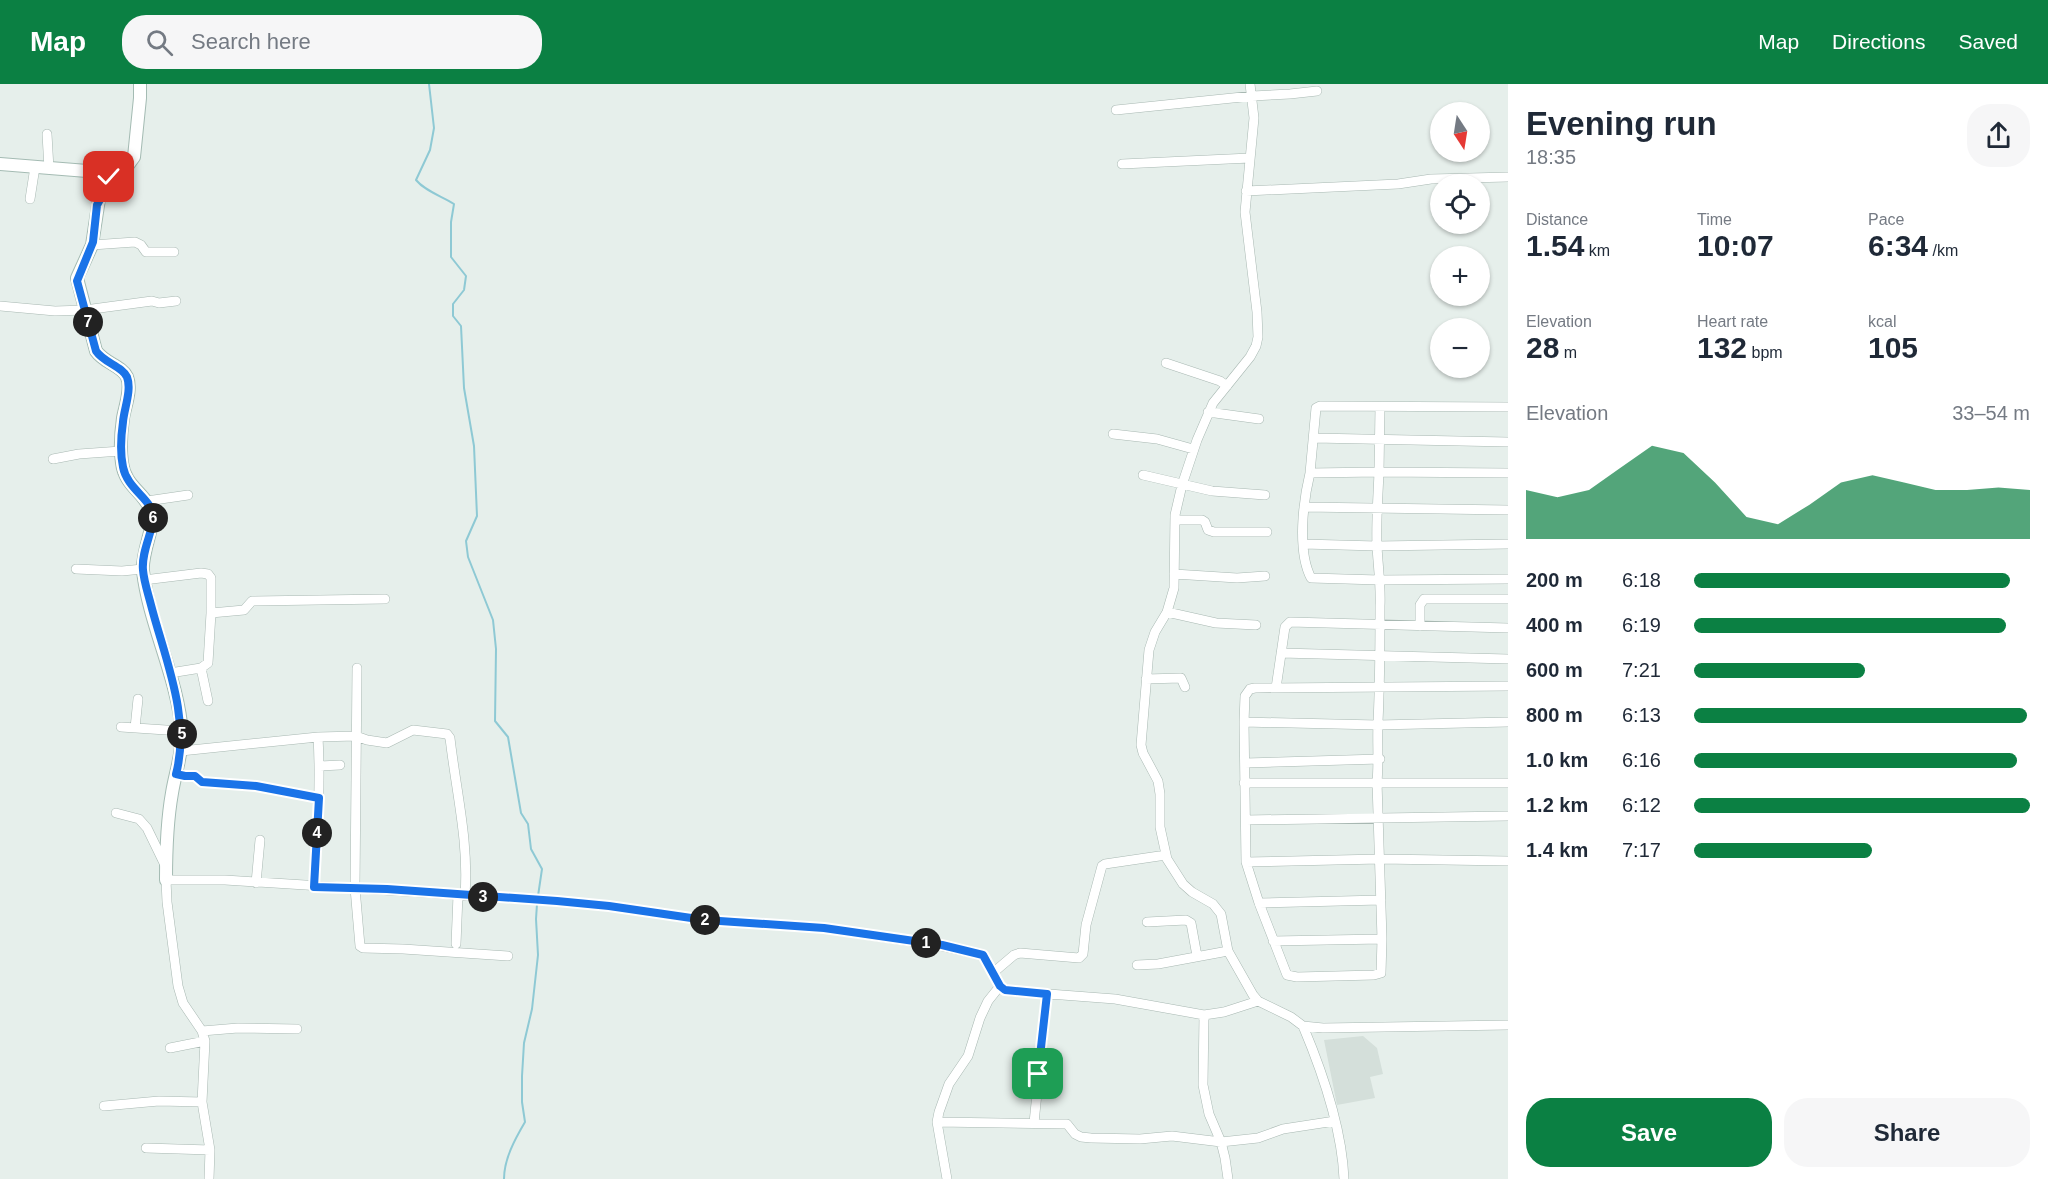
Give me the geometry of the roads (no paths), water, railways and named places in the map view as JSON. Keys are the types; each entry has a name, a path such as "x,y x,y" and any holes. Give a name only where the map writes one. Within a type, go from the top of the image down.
{"street":[{"path":"140,84 134,157 126,168 110,178 97,205 92,245 77,278 93,346 98,355 122,371 128,380 121,451 127,481 147,501 153,517 146,544 144,575 170,673 181,731 181,750 169,816 167,902 178,986 183,1003 201,1031 202,1102 210,1150 209,1179"},
{"path":"1250,84 1254,118 1245,212 1258,337 1250,357 1224,383 1188,447 1177,483 1174,588 1167,612 1151,643 1146,679 1141,745 1158,781 1160,827 1166,855 1183,884 1213,904 1221,914 1228,951 1253,995 1258,1001 1304,1026 1323,1028 1508,1025"},
{"path":"1116,110 1317,91"},
{"path":"46,134 49,169"},
{"path":"1122,164 1250,158"},
{"path":"0,164 87,171 110,178"},
{"path":"30,199 35,167"},
{"path":"1246,191 1374,185 1431,179 1508,177"},
{"path":"92,245 135,242 141,245 146,252 174,252"},
{"path":"0,306 56,311 85,310 152,301 159,303 176,301"},
{"path":"1166,363 1224,383"},
{"path":"1508,407 1320,406 1316,408 1310,473 1304,507 1303,544 1311,578 1508,579"},
{"path":"1380,407 1377,546 1380,624 1380,688 1378,728 1380,759 1377,782 1382,900 1382,969 1378,975 1291,977 1285,971 1273,941 1246,862 1244,783 1246,693 1255,688 1380,688 1508,686"},
{"path":"1208,412 1259,420"},
{"path":"1113,434 1157,439 1188,447"},
{"path":"1314,438 1508,442"},
{"path":"53,459 79,454 121,451"},
{"path":"1310,473 1508,473"},
{"path":"1143,475 1212,490 1265,495"},
{"path":"147,501 188,495"},
{"path":"1304,507 1508,510"},
{"path":"1175,520 1202,520 1208,530 1214,532 1267,532"},
{"path":"1303,544 1377,546 1508,544"},
{"path":"76,569 122,571 144,575 206,573 211,578 208,663 201,668 170,673"},
{"path":"1174,574 1237,578 1265,576"},
{"path":"211,613 244,610 252,601 385,599"},
{"path":"1420,626 1420,605 1424,599 1508,599"},
{"path":"1167,612 1216,623 1257,625"},
{"path":"1276,688 1285,627 1290,622 1508,628"},
{"path":"1281,653 1508,659"},
{"path":"201,668 208,701"},
{"path":"357,668 355,888 360,945 362,948 508,956"},
{"path":"1146,679 1181,678 1185,687"},
{"path":"135,728 138,699"},
{"path":"1244,722 1378,728 1508,728"},
{"path":"1378,728 1508,722"},
{"path":"121,727 181,731"},
{"path":"181,750 318,737 356,736 387,743 413,730 445,732 449,735 466,846 456,944"},
{"path":"314,887 320,766 318,737"},
{"path":"1245,763 1380,759"},
{"path":"320,766 340,765"},
{"path":"176,774 195,776 202,782 256,786 319,798"},
{"path":"1244,783 1508,783"},
{"path":"116,813 139,819 147,828 166,874"},
{"path":"1246,820 1508,816"},
{"path":"256,883 260,840"},
{"path":"994,972 1014,955 1020,953 1079,958 1083,954 1086,925 1102,866 1166,855"},
{"path":"1246,862 1508,861"},
{"path":"166,874 256,883 567,902 694,919 824,928 942,945 979,953 985,957 1000,986 1009,991 1115,999 1204,1015 1224,1012 1258,1001"},
{"path":"1259,903 1382,900"},
{"path":"1147,922 1186,920 1191,923 1197,956"},
{"path":"1273,941 1382,939"},
{"path":"1137,965 1158,964 1228,951"},
{"path":"947,1179 937,1122 949,1084 968,1056 980,1018 988,1001 1000,986"},
{"path":"1034,1123 1047,994"},
{"path":"1204,1015 1203,1085 1211,1121 1221,1142 1228,1179"},
{"path":"1304,1026 1318,1062 1335,1121 1344,1179"},
{"path":"201,1031 238,1028 297,1029"},
{"path":"171,1048 202,1041"},
{"path":"104,1106 159,1101 202,1102"},
{"path":"937,1122 1067,1124 1081,1137 1140,1139 1172,1136 1221,1142 1258,1138 1283,1129 1335,1121"},
{"path":"146,1148 210,1150"}],"waterway":[{"path":"429,84 434,128 430,150 416,180 454,204 451,222 451,257 466,276 464,290 453,304 453,316 461,326 464,388 474,446 477,516 466,541 468,557 493,620 496,649 495,721 508,737 521,813 528,824 531,849 542,869 538,896"},
{"path":"504,1179 508,1157 525,1122 522,1076 524,1043 532,1009 538,955 537,904"}]}
